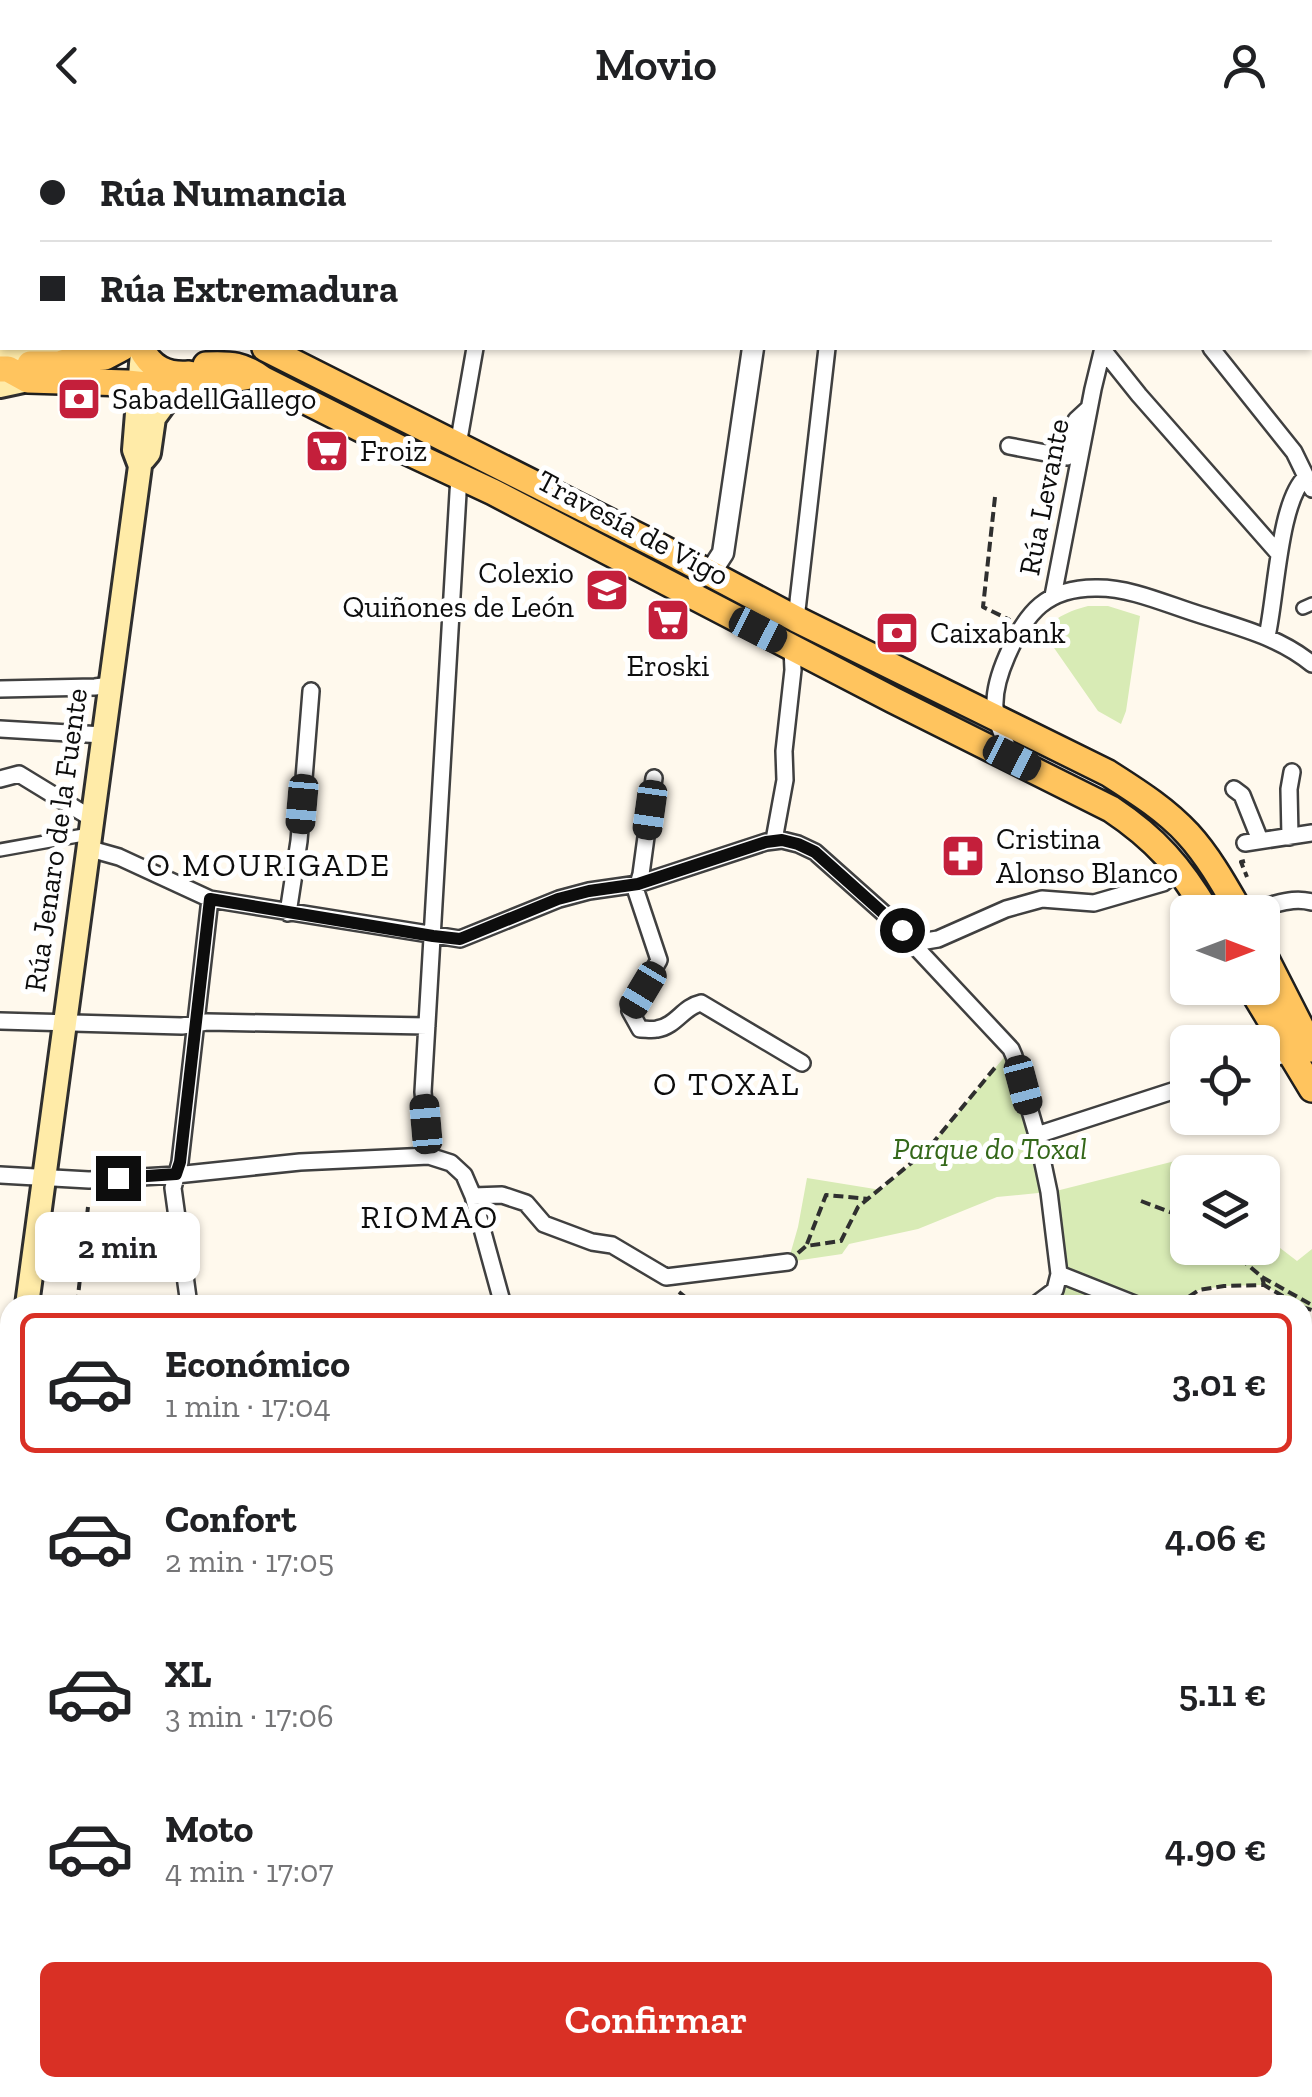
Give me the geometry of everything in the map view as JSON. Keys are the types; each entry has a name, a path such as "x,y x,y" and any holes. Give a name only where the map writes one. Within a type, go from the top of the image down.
{"main road":[{"name":"Travesía de Vigo","path":"269,350 964,704 1108,772 1172,819 1198,846 1229,895"},
{"path":"7,371 26,364 59,364 79,358 106,356 137,361"},
{"name":"Travesía de Vigo","path":"7,371 100,382 137,361 193,372 236,364 250,370 1111,809 1152,838 1176,864 1196,895"},
{"name":"Rúa Jenaro de la Fuente","path":"28,1295 140,466 134,450 144,427 137,361"},
{"path":"100,382 132,409 144,427 174,410 193,372"},
{"path":"1176,864 1215,895"},
{"path":"1280,997 1312,1089"},
{"path":"1265,1005 1301,1051"}],"street":[{"path":"458,445 475,350"},
{"path":"657,578 710,573 723,554 753,350"},
{"path":"796,619 827,350"},
{"name":"Rúa Levante","path":"1053,596 1103,350"},
{"path":"1104,350 1279,554"},
{"path":"1213,350 1294,452 1309,483 1293,492 1267,636"},
{"path":"1094,382 1111,372 1122,374"},
{"name":"Rúa Levante","path":"1009,446 1067,458 1076,420 1090,408"},
{"path":"429,1156 424,1092 459,476"},
{"path":"1012,758 996,718 995,692 1021,625 1053,596 1082,588 1112,588 1267,636 1312,664"},
{"path":"774,840 784,780 792,648"},
{"path":"0,689 110,685"},
{"path":"288,913 299,841 312,691"},
{"path":"964,704 988,700 995,692"},
{"path":"0,729 102,735"},
{"path":"1290,836 1292,772"},
{"path":"0,778 18,774 120,857 210,899 460,939 558,899 638,884 774,840 815,852 906,933 926,941 1042,898 1094,903 1163,882 1172,876 1176,864"},
{"path":"654,778 636,891 658,960 630,1011 640,1029 659,1029 688,1006 701,1003 802,1063"},
{"path":"1234,789 1242,795 1253,842 1312,833"},
{"path":"0,850 89,834"},
{"path":"1280,901 1300,898 1312,902"},
{"path":"187,1295 172,1188 180,1162 210,899"},
{"path":"906,933 1011,1048 1049,1192 1058,1274 1055,1290 1048,1295"},
{"path":"0,1021 427,1026"},
{"path":"1037,1135 1170,1092"},
{"path":"0,1174 80,1180 429,1156 459,1168 473,1196 500,1295"},
{"path":"473,1196 502,1195 526,1203 544,1224 592,1242 612,1245 666,1277 788,1262"},
{"path":"1058,1274 1112,1295"}],"path":[{"path":"995,498 983,607 1021,625"},
{"path":"806,1246 841,1241 858,1208 927,1150 1011,1048"},
{"path":"788,1262 806,1246 826,1195 868,1199"},
{"path":"1141,1200 1170,1211"},
{"path":"78,1295 88,1207"},
{"path":"75,1222 88,1223"},
{"path":"1248,1265 1291,1295"},
{"path":"1262,1277 1264,1285"},
{"path":"1191,1295 1224,1286 1264,1285 1281,1295"}],"green space":[{"path":"1088,606 1108,606 1140,616 1121,724 1098,711 1052,645 1033,641 1057,619"},
{"name":"Parque do Toxal","path":"1011,1049 1056,1191 1170,1162 1170,1265 1280,1265 1280,1248 1297,1261 1312,1249 1312,1295 1281,1295 1264,1285 1224,1286 1191,1295 1048,1295 1055,1290 1048,1192 997,1197 918,1229 849,1244 842,1254 788,1262 807,1178 881,1190 927,1150"}],"place":[{"name":"SabadellGallego","path":"79,399"},
{"name":"Froiz","path":"327,451"},
{"name":"Colexio Quiñones de León","path":"607,590"},
{"name":"Eroski","path":"668,620"},
{"name":"Caixabank","path":"897,633"},
{"name":"Cristina Alonso Blanco","path":"963,856"}],"district":[{"name":"O MOURIGADE","path":"269,865"},
{"name":"O TOXAL","path":"727,1084"},
{"name":"RIOMAO","path":"430,1217"}],"route":[{"path":"118,1178 176,1174 180,1162 210,899 460,939 558,899 638,884 751,846 782,840 815,852 902,930"}]}
